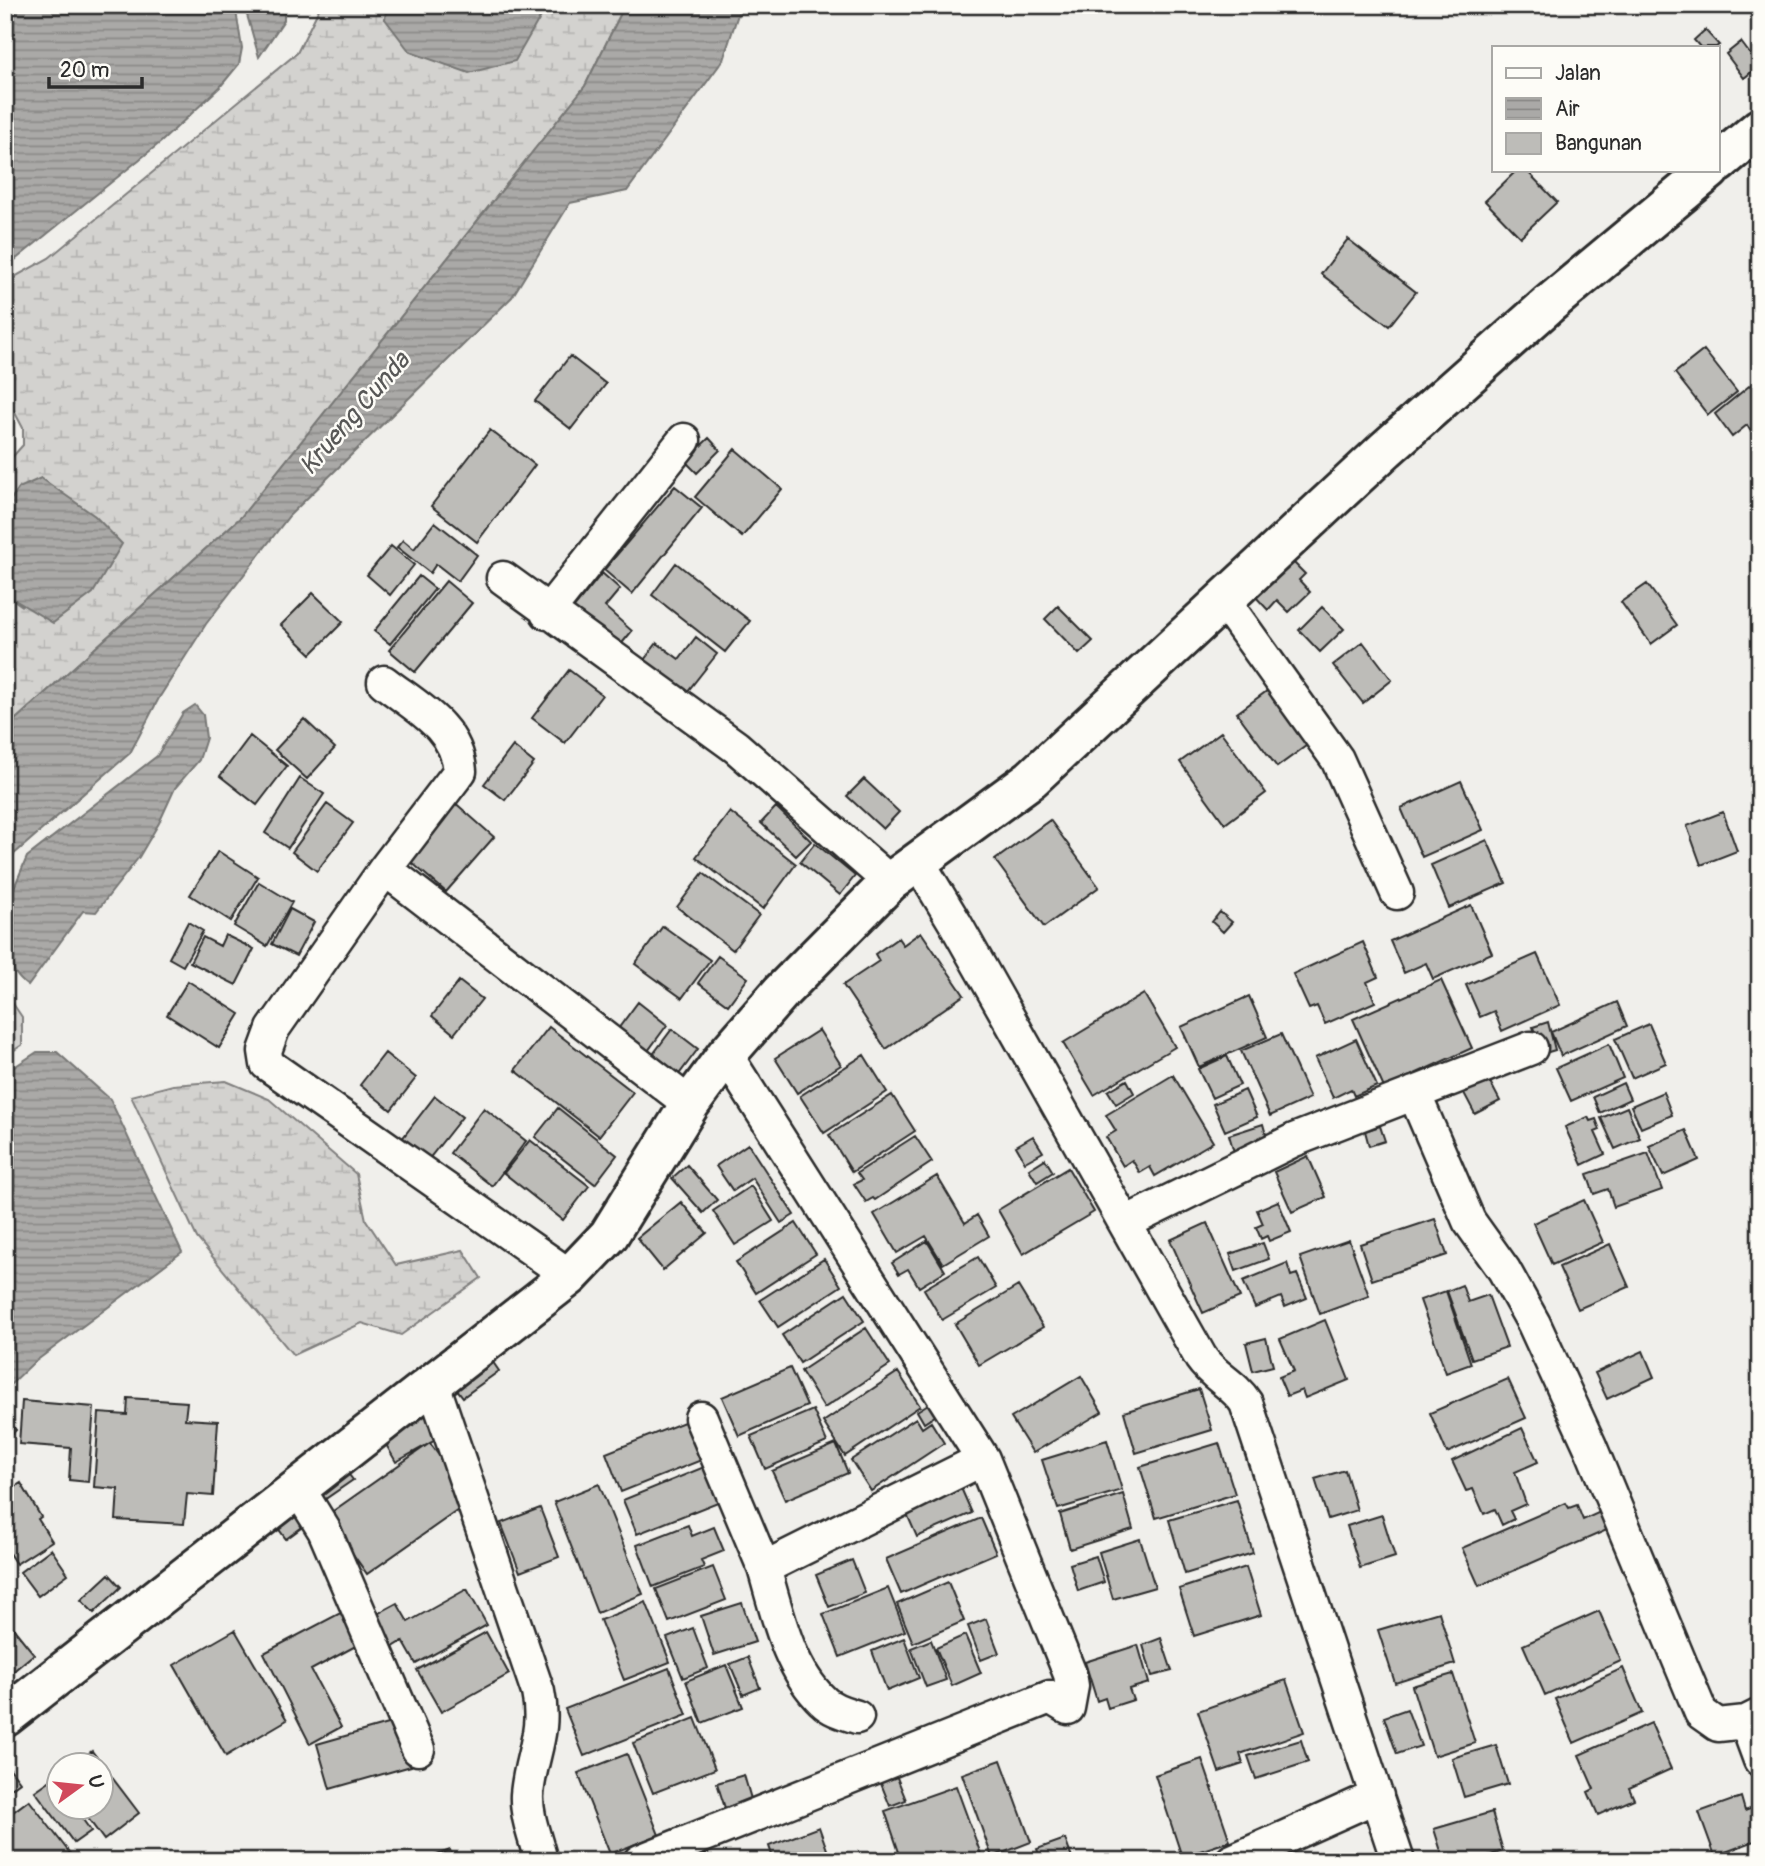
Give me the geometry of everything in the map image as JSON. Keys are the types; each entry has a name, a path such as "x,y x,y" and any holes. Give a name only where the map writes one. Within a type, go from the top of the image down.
{"street":[{"path":"1720,161 1760,128"},
{"path":"5,1717 570,1276 609,1235 690,1104 726,1055 782,991 903,871 1031,779 1426,413 1548,305 1708,172"},
{"path":"547,613 684,440"},
{"path":"503,578 547,613 736,747 903,871 1125,1223 1200,1359 1209,1370 1238,1391 1246,1403 1398,1861"},
{"path":"1224,601 1337,759 1397,893"},
{"path":"384,682 449,734 459,752 460,771 385,869 273,1028 265,1051 267,1064 570,1276"},
{"path":"385,869 690,1104"},
{"path":"1125,1223 1293,1140 1531,1048"},
{"path":"640,1861 1050,1697 1068,1708 1072,1686 1070,1674 983,1459 726,1055"},
{"path":"1415,1093 1469,1221 1504,1270 1545,1348 1595,1459 1701,1713 1718,1725 1753,1718 1760,1760"},
{"path":"433,1384 538,1692 543,1714 542,1730 527,1795 541,1861"},
{"path":"701,1418 764,1568 782,1627 809,1686 824,1703 857,1717"},
{"path":"764,1568 983,1459"},
{"path":"298,1488 324,1530 418,1749"},
{"path":"1231,1861 1377,1797"}],"green space":[{"path":"321,5 387,5 385,19 538,22 547,5 625,5 585,86 241,517 5,729 9,636 5,627 5,594 21,605 19,488 5,508 5,465 23,445 23,428 5,394 5,288 9,280 49,258 297,53"},
{"path":"5,992 22,1017 22,1045 5,1056"},
{"path":"226,1081 269,1099 356,1174 366,1220 396,1265 463,1250 481,1278 401,1335 362,1323 293,1355 197,1238 131,1096 173,1085"}],"water":[{"path":"5,5 235,5 242,48 239,64 220,87 161,142 15,260 5,259"},
{"path":"250,5 271,5 284,13 284,20 259,57 247,15"},
{"path":"387,5 547,5 515,61 469,73 410,52 385,19"},
{"name":"Krueng Cunda","path":"625,5 741,5 723,60 627,191 570,203 512,297 289,516 206,624 159,698 130,753 5,862 5,729 241,517 585,86"},
{"path":"41,478 95,516 122,544 93,593 53,623 5,594 5,508 19,488"},
{"path":"195,705 203,715 206,738 199,760 175,788 139,857 96,912 83,911 28,986 19,978 8,958 5,922 5,896 13,890 27,857 157,756 183,713"},
{"path":"37,1052 57,1052 110,1099 182,1252 32,1364 5,1390 5,1073"}],"building":[{"path":"1705,30 1719,45 1699,46 1694,40"},
{"path":"1741,42 1759,66 1744,78 1726,54"},
{"path":"1515,172 1528,172 1557,202 1520,237 1485,201"},
{"path":"1348,239 1416,292 1389,326 1321,274"},
{"path":"1704,350 1737,392 1708,415 1675,373"},
{"path":"570,356 606,384 571,429 535,401"},
{"path":"1760,377 1760,423 1750,430 1747,425 1732,437 1715,414"},
{"path":"490,430 535,465 477,542 431,506"},
{"path":"709,438 720,450 697,473 685,461"},
{"path":"735,449 782,489 742,537 695,497"},
{"path":"675,486 702,508 632,594 604,570"},
{"path":"435,522 477,555 458,581 436,564 430,573 397,547 403,540 414,549"},
{"path":"391,546 414,565 390,595 367,575"},
{"path":"1291,560 1305,574 1299,580 1310,592 1289,612 1277,600 1268,610 1254,595"},
{"path":"676,563 750,621 725,652 652,595"},
{"path":"602,573 620,589 605,607 632,631 614,653 568,615"},
{"path":"419,576 435,589 390,644 374,631"},
{"path":"446,581 472,603 415,672 389,650"},
{"path":"1647,584 1677,625 1651,644 1621,602"},
{"path":"313,593 343,622 311,654 281,625"},
{"path":"1058,606 1093,641 1079,654 1045,619"},
{"path":"1322,607 1344,629 1320,652 1299,630"},
{"path":"696,637 717,654 683,697 641,664 657,643 679,659"},
{"path":"1363,642 1392,680 1363,703 1333,665"},
{"path":"569,670 602,695 565,743 532,718"},
{"path":"1271,688 1310,743 1277,767 1237,713"},
{"path":"304,719 335,748 307,779 275,750"},
{"path":"1221,732 1266,793 1225,824 1180,762"},
{"path":"250,736 287,766 257,805 220,776"},
{"path":"513,746 534,763 505,800 484,784"},
{"path":"300,778 324,794 288,848 265,833"},
{"path":"864,779 899,812 883,829 847,796"},
{"path":"1461,781 1483,830 1422,857 1401,808"},
{"path":"452,800 494,837 446,892 404,856"},
{"path":"327,804 353,823 317,871 292,852"},
{"path":"776,807 811,841 796,856 761,823"},
{"path":"730,812 796,864 763,909 696,857"},
{"path":"1723,812 1737,851 1701,865 1687,826"},
{"path":"1050,820 1099,887 1044,927 995,860"},
{"path":"1487,840 1506,883 1449,908 1431,865"},
{"path":"815,843 855,876 840,895 800,862"},
{"path":"218,851 258,877 231,921 190,895"},
{"path":"703,873 759,915 733,950 677,907"},
{"path":"259,882 292,902 267,946 234,926"},
{"path":"1471,905 1492,953 1433,979 1426,963 1404,973 1390,941"},
{"path":"290,909 314,922 296,956 272,944"},
{"path":"1220,912 1232,922 1223,932 1212,922"},
{"path":"188,922 203,931 183,966 169,958"},
{"path":"663,926 710,960 682,998 635,964"},
{"path":"921,932 964,995 886,1049 843,985 879,961 875,954 898,938 903,945"},
{"path":"225,935 254,949 236,985 190,962 203,937 220,946"},
{"path":"1363,942 1378,977 1367,982 1375,1002 1325,1024 1317,1006 1309,1009 1293,974"},
{"path":"1537,954 1560,1005 1502,1031 1494,1011 1480,1017 1466,985"},
{"path":"718,956 748,978 728,1005 698,983"},
{"path":"1441,980 1472,1048 1384,1088 1353,1019"},
{"path":"188,981 240,1014 219,1048 167,1015"},
{"path":"459,981 482,999 454,1034 432,1016"},
{"path":"1144,994 1175,1047 1094,1095 1063,1043"},
{"path":"1249,996 1267,1037 1199,1067 1181,1027"},
{"path":"638,1002 667,1025 642,1059 612,1037"},
{"path":"1617,1002 1627,1026 1561,1056 1551,1032"},
{"path":"1548,1022 1555,1050 1542,1054 1533,1027"},
{"path":"1649,1024 1666,1063 1632,1078 1615,1039"},
{"path":"549,1027 633,1092 599,1136 515,1070"},
{"path":"672,1029 698,1049 671,1085 645,1065"},
{"path":"819,1030 841,1065 797,1093 775,1058"},
{"path":"1281,1034 1310,1098 1270,1116 1241,1051"},
{"path":"1356,1039 1377,1086 1354,1096 1351,1089 1333,1098 1315,1058"},
{"path":"1609,1044 1623,1078 1571,1101 1556,1068"},
{"path":"385,1053 416,1078 391,1110 360,1085"},
{"path":"864,1055 887,1092 824,1133 800,1096"},
{"path":"1227,1056 1240,1085 1212,1098 1198,1069"},
{"path":"1173,1075 1213,1142 1155,1176 1150,1167 1140,1173 1132,1160 1123,1166 1106,1137 1116,1131 1106,1115"},
{"path":"1127,1080 1134,1093 1116,1104 1108,1091"},
{"path":"1489,1080 1500,1101 1475,1114 1464,1093"},
{"path":"1623,1083 1630,1099 1600,1113 1593,1097"},
{"path":"1245,1090 1257,1117 1225,1131 1213,1104"},
{"path":"1663,1092 1672,1115 1641,1128 1631,1106"},
{"path":"892,1095 915,1131 852,1172 829,1135"},
{"path":"435,1096 462,1117 424,1165 398,1144"},
{"path":"1627,1107 1640,1138 1615,1149 1601,1118"},
{"path":"484,1108 526,1141 492,1186 450,1153"},
{"path":"558,1108 617,1155 595,1184 535,1137"},
{"path":"1588,1117 1590,1121 1596,1119 1600,1130 1595,1132 1605,1154 1582,1165 1565,1127"},
{"path":"1263,1124 1268,1142 1234,1152 1229,1135"},
{"path":"1380,1126 1385,1141 1369,1146 1365,1131"},
{"path":"1686,1130 1699,1160 1663,1176 1649,1146"},
{"path":"915,1136 932,1162 875,1200 873,1198 866,1202 854,1184 862,1180 857,1173"},
{"path":"1033,1136 1043,1152 1025,1162 1016,1146"},
{"path":"530,1140 589,1186 563,1220 504,1173"},
{"path":"748,1144 794,1215 781,1223 752,1178 733,1191 716,1166"},
{"path":"1648,1153 1662,1190 1614,1207 1608,1189 1594,1194 1587,1174"},
{"path":"1308,1156 1326,1197 1292,1212 1274,1172"},
{"path":"1045,1159 1053,1172 1037,1182 1029,1169"},
{"path":"687,1165 717,1200 703,1213 672,1178"},
{"path":"1068,1168 1094,1212 1023,1254 998,1210"},
{"path":"937,1176 965,1223 977,1215 989,1236 943,1264 926,1236 897,1253 874,1214"},
{"path":"751,1186 773,1221 735,1245 713,1211"},
{"path":"1584,1200 1603,1242 1552,1265 1533,1223"},
{"path":"1278,1201 1291,1232 1269,1241 1267,1236 1261,1239 1256,1227 1263,1224 1257,1210"},
{"path":"681,1202 707,1233 663,1270 637,1238"},
{"path":"1435,1219 1447,1255 1372,1280 1360,1244"},
{"path":"796,1223 816,1254 756,1293 736,1262"},
{"path":"1207,1223 1240,1297 1203,1313 1170,1240"},
{"path":"1349,1240 1369,1296 1320,1314 1300,1257"},
{"path":"927,1241 945,1271 919,1287 908,1269 899,1274 892,1263"},
{"path":"1263,1243 1269,1259 1236,1271 1230,1254"},
{"path":"1610,1244 1629,1287 1578,1309 1559,1267"},
{"path":"978,1257 996,1288 942,1320 924,1289"},
{"path":"824,1259 841,1286 778,1327 760,1300"},
{"path":"1287,1263 1291,1276 1297,1274 1307,1298 1285,1307 1281,1297 1255,1308 1243,1281"},
{"path":"1462,1285 1468,1302 1488,1295 1507,1347 1472,1359 1447,1291"},
{"path":"1018,1286 1043,1327 979,1365 955,1324"},
{"path":"1446,1291 1471,1364 1446,1373 1420,1300"},
{"path":"846,1293 864,1321 800,1363 782,1335"},
{"path":"1325,1320 1349,1380 1305,1398 1302,1390 1287,1396 1279,1377 1294,1371 1280,1339"},
{"path":"866,1328 890,1365 824,1408 801,1371"},
{"path":"1266,1338 1273,1366 1253,1371 1246,1343"},
{"path":"1643,1351 1654,1377 1607,1399 1595,1373"},
{"path":"486,1352 499,1371 463,1397 449,1379"},
{"path":"790,1368 807,1406 739,1436 722,1397"},
{"path":"898,1372 920,1406 845,1456 823,1422"},
{"path":"1081,1376 1102,1412 1033,1453 1011,1418"},
{"path":"1508,1379 1526,1418 1447,1453 1430,1413"},
{"path":"1199,1389 1212,1430 1136,1453 1124,1412"},
{"path":"128,1398 187,1402 185,1419 218,1421 213,1496 187,1494 184,1524 116,1520 118,1489 94,1487 99,1413 127,1415"},
{"path":"22,1401 94,1407 88,1482 69,1480 71,1448 19,1444"},
{"path":"933,1401 941,1412 924,1423 917,1411"},
{"path":"433,1407 448,1433 396,1462 381,1436"},
{"path":"813,1410 827,1442 765,1469 751,1436"},
{"path":"5,1418 16,1430 5,1441"},
{"path":"694,1418 709,1457 621,1492 606,1453"},
{"path":"916,1418 922,1428 931,1422 944,1443 871,1491 851,1460"},
{"path":"1522,1428 1538,1462 1515,1472 1526,1504 1510,1511 1514,1519 1502,1525 1495,1509 1484,1514 1473,1489 1466,1491 1452,1461"},
{"path":"1107,1440 1122,1490 1058,1509 1042,1460"},
{"path":"430,1443 471,1501 367,1574 326,1516"},
{"path":"1219,1443 1235,1494 1156,1518 1140,1467"},
{"path":"836,1444 848,1473 785,1500 772,1471"},
{"path":"709,1465 723,1500 637,1534 623,1500"},
{"path":"343,1467 353,1480 321,1502 312,1488"},
{"path":"1345,1470 1357,1510 1328,1519 1315,1479"},
{"path":"958,1481 972,1513 917,1537 903,1505"},
{"path":"21,1483 52,1541 16,1564 5,1547 5,1493"},
{"path":"599,1484 643,1594 597,1613 554,1502"},
{"path":"1123,1494 1133,1529 1070,1549 1060,1514"},
{"path":"1237,1500 1253,1553 1185,1574 1169,1520"},
{"path":"1566,1503 1569,1508 1577,1505 1583,1520 1600,1512 1607,1530 1479,1586 1462,1548"},
{"path":"291,1506 305,1525 286,1539 272,1520"},
{"path":"540,1508 559,1557 520,1572 501,1523"},
{"path":"1382,1515 1395,1557 1360,1568 1347,1526"},
{"path":"981,1518 996,1553 901,1594 886,1559"},
{"path":"688,1525 692,1536 714,1527 724,1551 701,1560 704,1567 653,1587 637,1545"},
{"path":"1140,1539 1155,1587 1113,1599 1099,1552"},
{"path":"51,1549 68,1574 38,1596 20,1572"},
{"path":"1096,1556 1104,1582 1078,1591 1070,1564"},
{"path":"852,1560 865,1593 829,1607 816,1575"},
{"path":"713,1567 726,1600 669,1622 656,1589"},
{"path":"1246,1567 1261,1615 1194,1636 1179,1589"},
{"path":"109,1574 121,1587 94,1613 81,1600"},
{"path":"948,1582 964,1621 913,1643 897,1604"},
{"path":"888,1588 905,1631 840,1657 823,1614"},
{"path":"467,1589 487,1625 416,1664 403,1641 393,1647 375,1615 397,1603 408,1622"},
{"path":"646,1602 670,1662 624,1680 600,1620"},
{"path":"742,1603 755,1642 714,1655 701,1616"},
{"path":"348,1609 365,1641 311,1670 341,1727 310,1744 264,1653"},
{"path":"1599,1611 1621,1661 1545,1695 1523,1645"},
{"path":"1439,1612 1455,1664 1395,1683 1378,1630"},
{"path":"5,1618 34,1654 5,1678"},
{"path":"986,1619 999,1653 981,1660 968,1626"},
{"path":"693,1628 708,1668 683,1678 667,1638"},
{"path":"235,1630 287,1720 226,1756 174,1665"},
{"path":"486,1632 509,1674 441,1712 417,1670"},
{"path":"965,1635 981,1673 952,1686 936,1648"},
{"path":"904,1638 919,1678 887,1691 872,1651"},
{"path":"1161,1638 1172,1671 1152,1676 1143,1645"},
{"path":"931,1640 946,1680 926,1687 911,1648"},
{"path":"1138,1645 1149,1683 1129,1689 1133,1700 1108,1708 1105,1698 1097,1701 1085,1662"},
{"path":"748,1657 760,1688 743,1695 730,1664"},
{"path":"726,1665 743,1707 702,1723 686,1681"},
{"path":"669,1668 687,1715 584,1756 565,1709"},
{"path":"1623,1668 1642,1713 1574,1743 1555,1699"},
{"path":"1453,1674 1475,1743 1434,1756 1412,1686"},
{"path":"1286,1680 1304,1732 1240,1754 1243,1764 1219,1772 1198,1711"},
{"path":"1407,1709 1421,1746 1397,1754 1384,1717"},
{"path":"695,1718 715,1769 653,1793 633,1743"},
{"path":"398,1721 411,1766 330,1789 317,1744"},
{"path":"1651,1723 1671,1769 1629,1788 1634,1799 1598,1815 1588,1792 1594,1789 1579,1755"},
{"path":"1301,1740 1308,1762 1256,1779 1248,1756"},
{"path":"1496,1745 1508,1784 1464,1797 1452,1758"},
{"path":"627,1754 659,1835 610,1854 578,1773"},
{"path":"1202,1759 1230,1841 1182,1857 1155,1775"},
{"path":"1001,1760 1031,1842 992,1857 962,1774"},
{"path":"5,1762 20,1782 5,1793"},
{"path":"744,1775 751,1799 725,1808 717,1783"},
{"path":"896,1775 906,1800 890,1806 880,1781"},
{"path":"46,1783 46,1806 35,1791"},
{"path":"116,1783 139,1813 104,1840 89,1820 116,1820"},
{"path":"956,1786 983,1860 902,1861 885,1811"},
{"path":"1741,1797 1745,1811 1758,1806 1760,1839 1715,1856 1699,1812"},
{"path":"29,1800 72,1856 66,1861 17,1861 5,1846 5,1818"},
{"path":"1492,1812 1503,1851 1472,1861 1444,1861 1434,1829"},
{"path":"57,1820 83,1820 91,1831 74,1843"},
{"path":"819,1827 831,1861 774,1861 769,1846"},
{"path":"1065,1839 1073,1861 1041,1861 1037,1849"},
{"path":"450,1850 454,1861 421,1861"}]}
